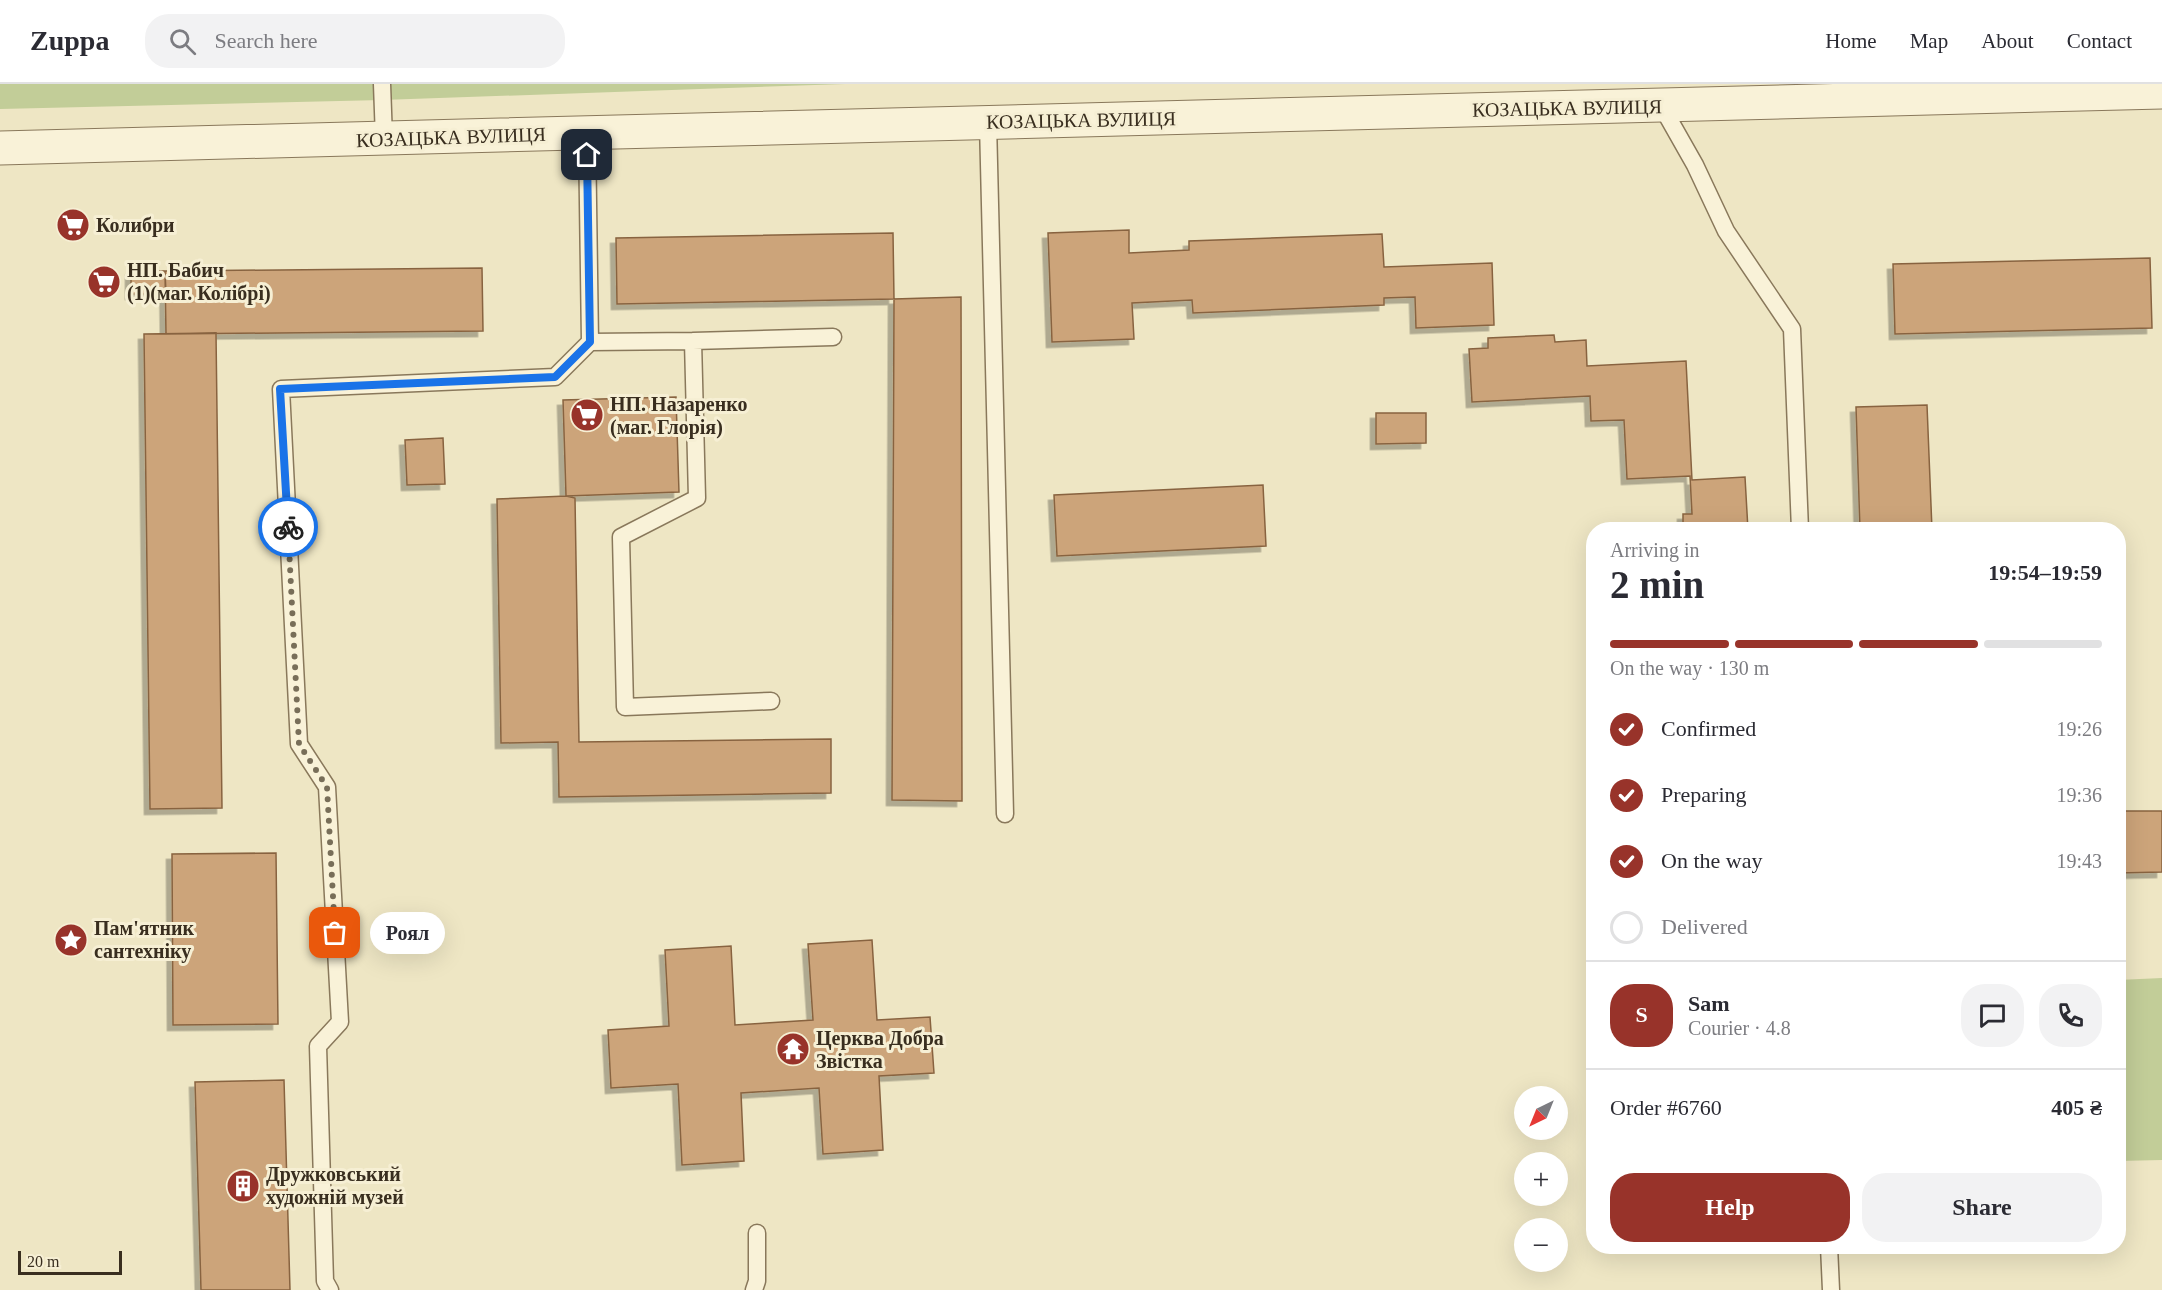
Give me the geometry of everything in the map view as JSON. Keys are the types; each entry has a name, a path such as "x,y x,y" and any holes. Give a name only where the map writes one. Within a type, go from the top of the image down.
{"street":[{"name":"КОЗАЦЬКА ВУЛИЦЯ","path":"0,148 2162,92"}],"lane":[{"path":"382,84 384,139"},
{"path":"1661,105 1695,165 1726,231 1792,330 1800,522"},
{"path":"988,123 1005,814"},
{"path":"586,133 590,342"},
{"path":"330,1290 325,1281 318,1046 340,1022 327,787 299,744 280,389 555,377 590,342 833,338"},
{"path":"693,340 697,498 621,537 625,707 771,701"},
{"path":"754,1290 757,1281 756,1233"},
{"path":"1829,1254 1831,1290"}],"green space":[{"path":"0,84 845,84 382,100 0,109"},
{"path":"2162,978 2162,1160 2126,1161 2126,980"}],"building":[{"path":"1129,230 1129,253 1189,250 1189,241 1382,234 1384,267 1492,263 1494,325 1416,328 1415,297 1384,298 1384,305 1193,313 1192,300 1132,303 1134,339 1052,342 1048,233"},
{"path":"893,233 894,299 617,304 616,238"},
{"path":"2150,258 2152,328 1895,334 1893,264"},
{"path":"482,268 483,331 166,334 165,271"},
{"path":"131,270 165,271 166,294 131,294"},
{"path":"961,297 962,801 892,800 894,299"},
{"path":"216,333 222,808 150,809 144,334"},
{"path":"1554,335 1555,342 1586,340 1587,366 1686,361 1692,480 1745,477 1748,522 1683,522 1683,514 1692,514 1690,476 1627,479 1624,420 1591,421 1590,396 1472,402 1469,349 1488,348 1488,338"},
{"path":"676,397 679,492 566,496 563,400"},
{"path":"1927,405 1932,522 1860,522 1856,407"},
{"path":"1376,413 1426,413 1426,443 1376,444"},
{"path":"443,438 445,484 407,485 405,440"},
{"path":"1263,485 1266,546 1057,556 1054,495"},
{"path":"566,496 575,498 579,742 831,739 831,793 559,797 558,742 501,743 497,499"},
{"path":"2126,811 2162,811 2162,872 2126,873"},
{"path":"276,853 278,1024 173,1025 172,854"},
{"path":"872,940 877,1020 930,1017 934,1073 879,1076 883,1150 823,1154 819,1088 741,1093 744,1161 682,1165 678,1084 611,1088 608,1030 669,1026 665,950 731,946 735,1025 813,1020 808,944"},
{"name":"Дружковський художній музей","path":"284,1080 290,1290 201,1290 195,1082"}],"way so far":[{"path":"288,527 299,744 327,787 335,933"}],"place":[{"name":"Колибри","path":"73,225"},
{"name":"НП. Бабич (1)(маг. Колібрі)","path":"104,282"},
{"name":"НП. Назаренко (маг. Глорія)","path":"587,415"},
{"name":"Роял","path":"335,933"},
{"name":"Пам'ятник сантехніку","path":"71,940"},
{"name":"Церква Добра Звістка","path":"793,1049"},
{"name":"Дружковський художній музей","path":"243,1186"}],"route":[{"path":"288,527 280,389 555,377 590,342 587,155"}]}
